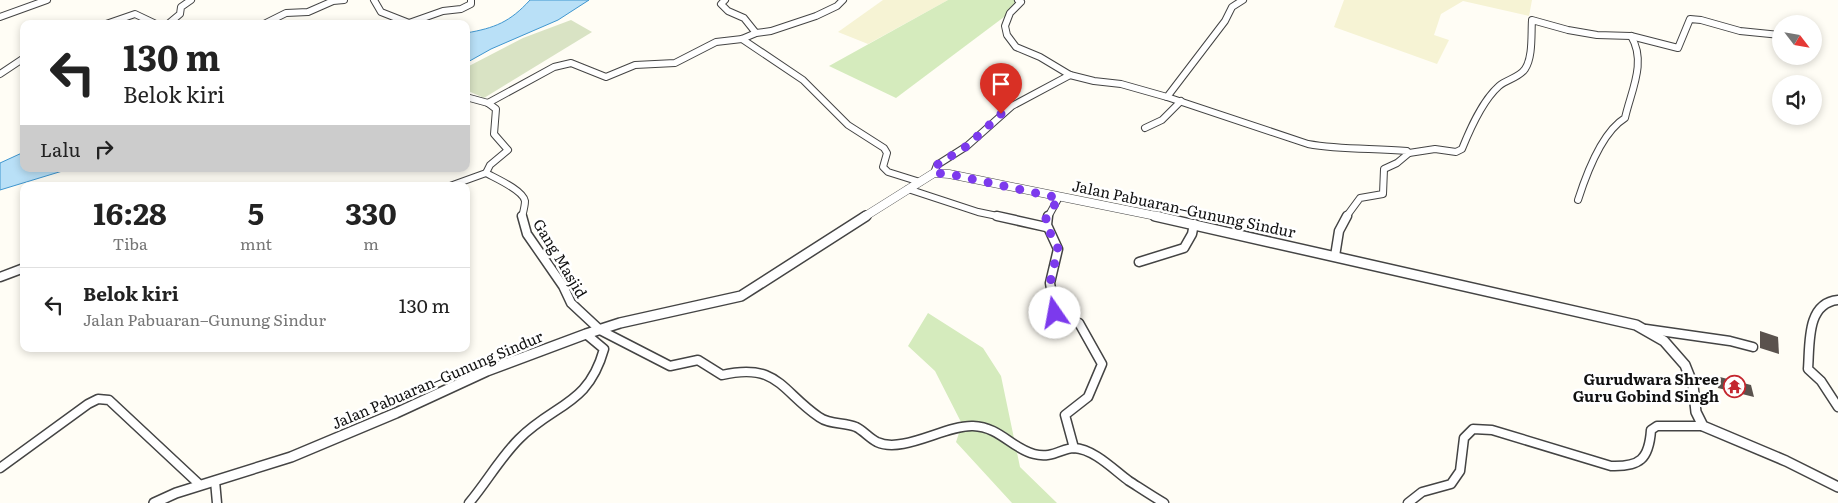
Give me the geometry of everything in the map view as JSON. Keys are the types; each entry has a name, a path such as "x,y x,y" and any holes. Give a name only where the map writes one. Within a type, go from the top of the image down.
{"street":[{"path":"0,18 47,0"},
{"path":"173,20 180,14 181,7 191,0"},
{"path":"272,20 286,13 308,12 333,1 344,0"},
{"path":"374,0 381,12 401,20"},
{"path":"417,20 443,11 467,7 471,4 471,0"},
{"path":"724,0 721,4 728,11 744,18 756,33"},
{"path":"488,103 554,67 564,64 575,64 603,76 612,76 634,65 674,63 702,46 716,42 742,39 756,33 771,31 816,16 837,6 843,0"},
{"path":"1018,0 1021,2 1020,5 1010,13 1005,26 1013,45 1040,57 1070,75 1094,81 1121,84 1167,97 1308,144 1329,148 1401,149 1409,153"},
{"path":"1167,97 1225,21 1232,7 1243,0"},
{"path":"118,20 135,14 139,14 147,20"},
{"path":"1335,256 1335,237 1344,219 1360,198 1383,194 1384,169 1397,163 1409,153 1435,149 1456,152 1462,149 1475,118 1499,86 1519,75 1525,69 1529,58 1532,20 1597,35 1631,36 1678,48 1690,19 1772,36"},
{"path":"1578,200 1589,167 1617,123 1625,118 1639,59 1635,40 1631,36"},
{"path":"742,39 803,80 848,125 884,148 888,153 884,167 888,172 920,182"},
{"path":"0,74 20,61"},
{"path":"934,173 937,165 967,146 1012,106 1070,75"},
{"path":"461,182 486,173 490,165 508,150 494,134 496,108 488,103 470,98"},
{"path":"1144,128 1162,120 1180,101"},
{"name":"Gang Masjid","path":"486,173 508,185 524,197 522,218 527,234 563,286 571,303 600,330"},
{"name":"Jalan Pabuaran–Gunung Sindur","path":"154,503 200,485 292,457 396,413 487,371 586,334 620,323 740,296 934,173 949,174 1059,198 1194,224 1626,322 1646,329 1663,340 1684,362 1693,386 1696,417 1703,426"},
{"path":"908,189 978,212 1046,227"},
{"path":"1059,198 1046,218 1046,227 1055,240 1058,249 1050,283 1055,313 1078,323 1102,364 1088,397 1065,415 1074,448"},
{"path":"1139,262 1184,248 1192,234 1194,224"},
{"path":"0,277 20,270"},
{"path":"1838,300 1831,299 1824,302 1813,317 1808,369 1821,382 1838,407"},
{"path":"1646,329 1730,341 1753,347"},
{"path":"600,330 670,366 698,360 722,374 750,370 765,374 780,384 821,419 833,424 853,426 878,442 888,444 899,443 945,430 977,426 1004,437 1027,453 1037,456 1055,456 1074,448 1099,456 1128,480 1164,503"},
{"path":"469,503 519,439 566,407 582,392 598,371 604,350 586,334"},
{"path":"0,468 88,404 96,399 104,398 109,400 200,485"},
{"path":"1408,503 1422,492 1452,484 1460,471 1464,438 1472,429 1492,430 1611,466 1624,467 1641,462 1646,457 1650,444 1650,430 1657,426 1703,426 1786,460 1838,487"},
{"path":"215,481 217,503"}],"shaded area":[{"path":"883,0 948,0 868,44 838,32"},
{"path":"1344,0 1532,0 1529,16 1463,1 1441,14 1434,35 1449,40 1437,64 1334,27"}],"green space":[{"path":"948,0 1020,0 1024,2 896,98 829,66"},
{"path":"571,20 592,32 484,98 470,92 470,65 523,38"},
{"path":"928,313 983,348 1001,376 1020,467 1057,503 1012,503 956,442 962,424 935,371 908,346"}],"water":[{"path":"530,0 589,0 558,20 491,49 470,61 470,32 501,23 523,8"},
{"path":"20,154 20,172 59,172 26,182 20,182 20,184 0,190 0,163"}],"building":[{"path":"1760,331 1778,337 1779,354 1760,348"},
{"name":"Gurudwara Shree Guru Gobind Singh","path":"1716,376 1751,385 1754,397 1718,388"}],"place":[{"name":"Gurudwara Shree Guru Gobind Singh","path":"1735,387"}],"route":[{"path":"1001,114 967,146 937,165 934,173 949,174 1059,198 1046,218 1046,227 1055,240 1058,249 1050,283 1055,313"}]}
